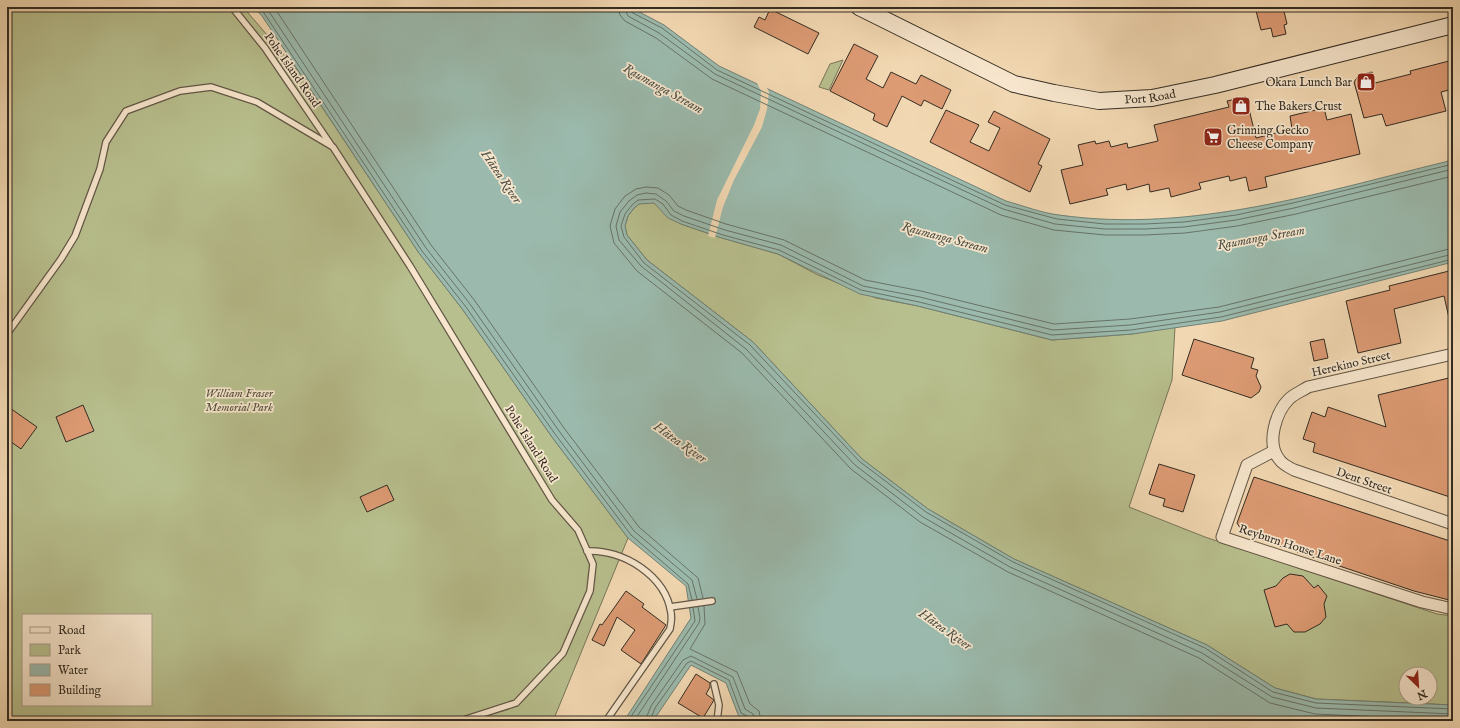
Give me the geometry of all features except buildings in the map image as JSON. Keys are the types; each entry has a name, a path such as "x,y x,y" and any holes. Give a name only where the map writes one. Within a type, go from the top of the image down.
{"main road":[{"name":"Port Road","path":"859,7 1014,84 1098,101 1152,98 1208,87 1453,26"}],"street":[{"name":"Herekino Street","path":"1274,451 1274,432 1277,420 1289,399 1298,392 1319,384 1453,354"},
{"name":"Dent Street","path":"1274,451 1279,460 1294,470 1453,524"},
{"name":"Reyburn House Lane","path":"1274,451 1247,465 1222,537 1422,602 1453,609"}],"lane":[{"name":"Pohe Island Road","path":"232,7 265,48 333,147 410,266 552,500 578,530 593,564 590,591 563,653 516,702 460,721"},
{"name":"Pohe Island Road","path":"7,334 61,259 75,236 100,169 106,142 126,111 180,90 211,87 257,102 333,147"},
{"path":"587,551 597,550 617,555 642,569 657,584 668,601 672,614 670,629 606,721"},
{"path":"670,607 712,601"},
{"path":"714,684 719,705 717,721"}],"green space":[{"name":"William Fraser Memorial Park","path":"7,7 243,7 298,71 419,253 463,310 552,437 628,538 553,721 7,721"},
{"path":"843,60 829,90 819,87 830,64"},
{"path":"647,202 655,203 681,224 722,238 778,254 818,275 876,298 918,306 1052,340 1132,334 1175,327 1172,380 1129,507 1205,537 1437,614 1453,616 1453,705 1438,704 1438,666 1398,666 1398,703 1316,699 1275,688 1207,645 1014,559 928,509 862,459 753,342 647,260 627,235 625,226 628,216 639,204"}],"water":[{"path":"254,7 630,7 664,25 719,66 1006,201 1059,215 1109,219 1159,219 1209,214 1307,196 1453,160 1453,262 1222,321 1132,334 1052,340 918,306 860,294 778,254 722,238 681,224 668,218 654,203 639,204 628,216 625,226 627,235 647,260 753,342 862,459 928,509 1014,559 1207,645 1275,688 1316,699 1398,703 1398,706 1453,705 1453,721 751,721 739,717 726,683 691,665 653,721 624,721 691,618 686,586 628,538 552,437 463,310 419,253 262,16"}],"pier":[{"path":"756,81 766,86 769,92 767,109 762,127 734,180 723,207 715,238 708,236 717,200 754,125 760,109 761,91"}],"place":[{"name":"Okara Lunch Bar","path":"1366,82"},
{"name":"The Bakers Crust","path":"1241,106"},
{"name":"Grinning Gecko Cheese Company","path":"1213,137"}],"water label":[{"name":"Raumanga Stream","path":"663,89"},
{"name":"Hātea River","path":"501,177"},
{"name":"Raumanga Stream","path":"945,238"},
{"name":"Raumanga Stream","path":"1261,238"},
{"name":"Hātea River","path":"680,443"},
{"name":"Hātea River","path":"945,630"}]}
